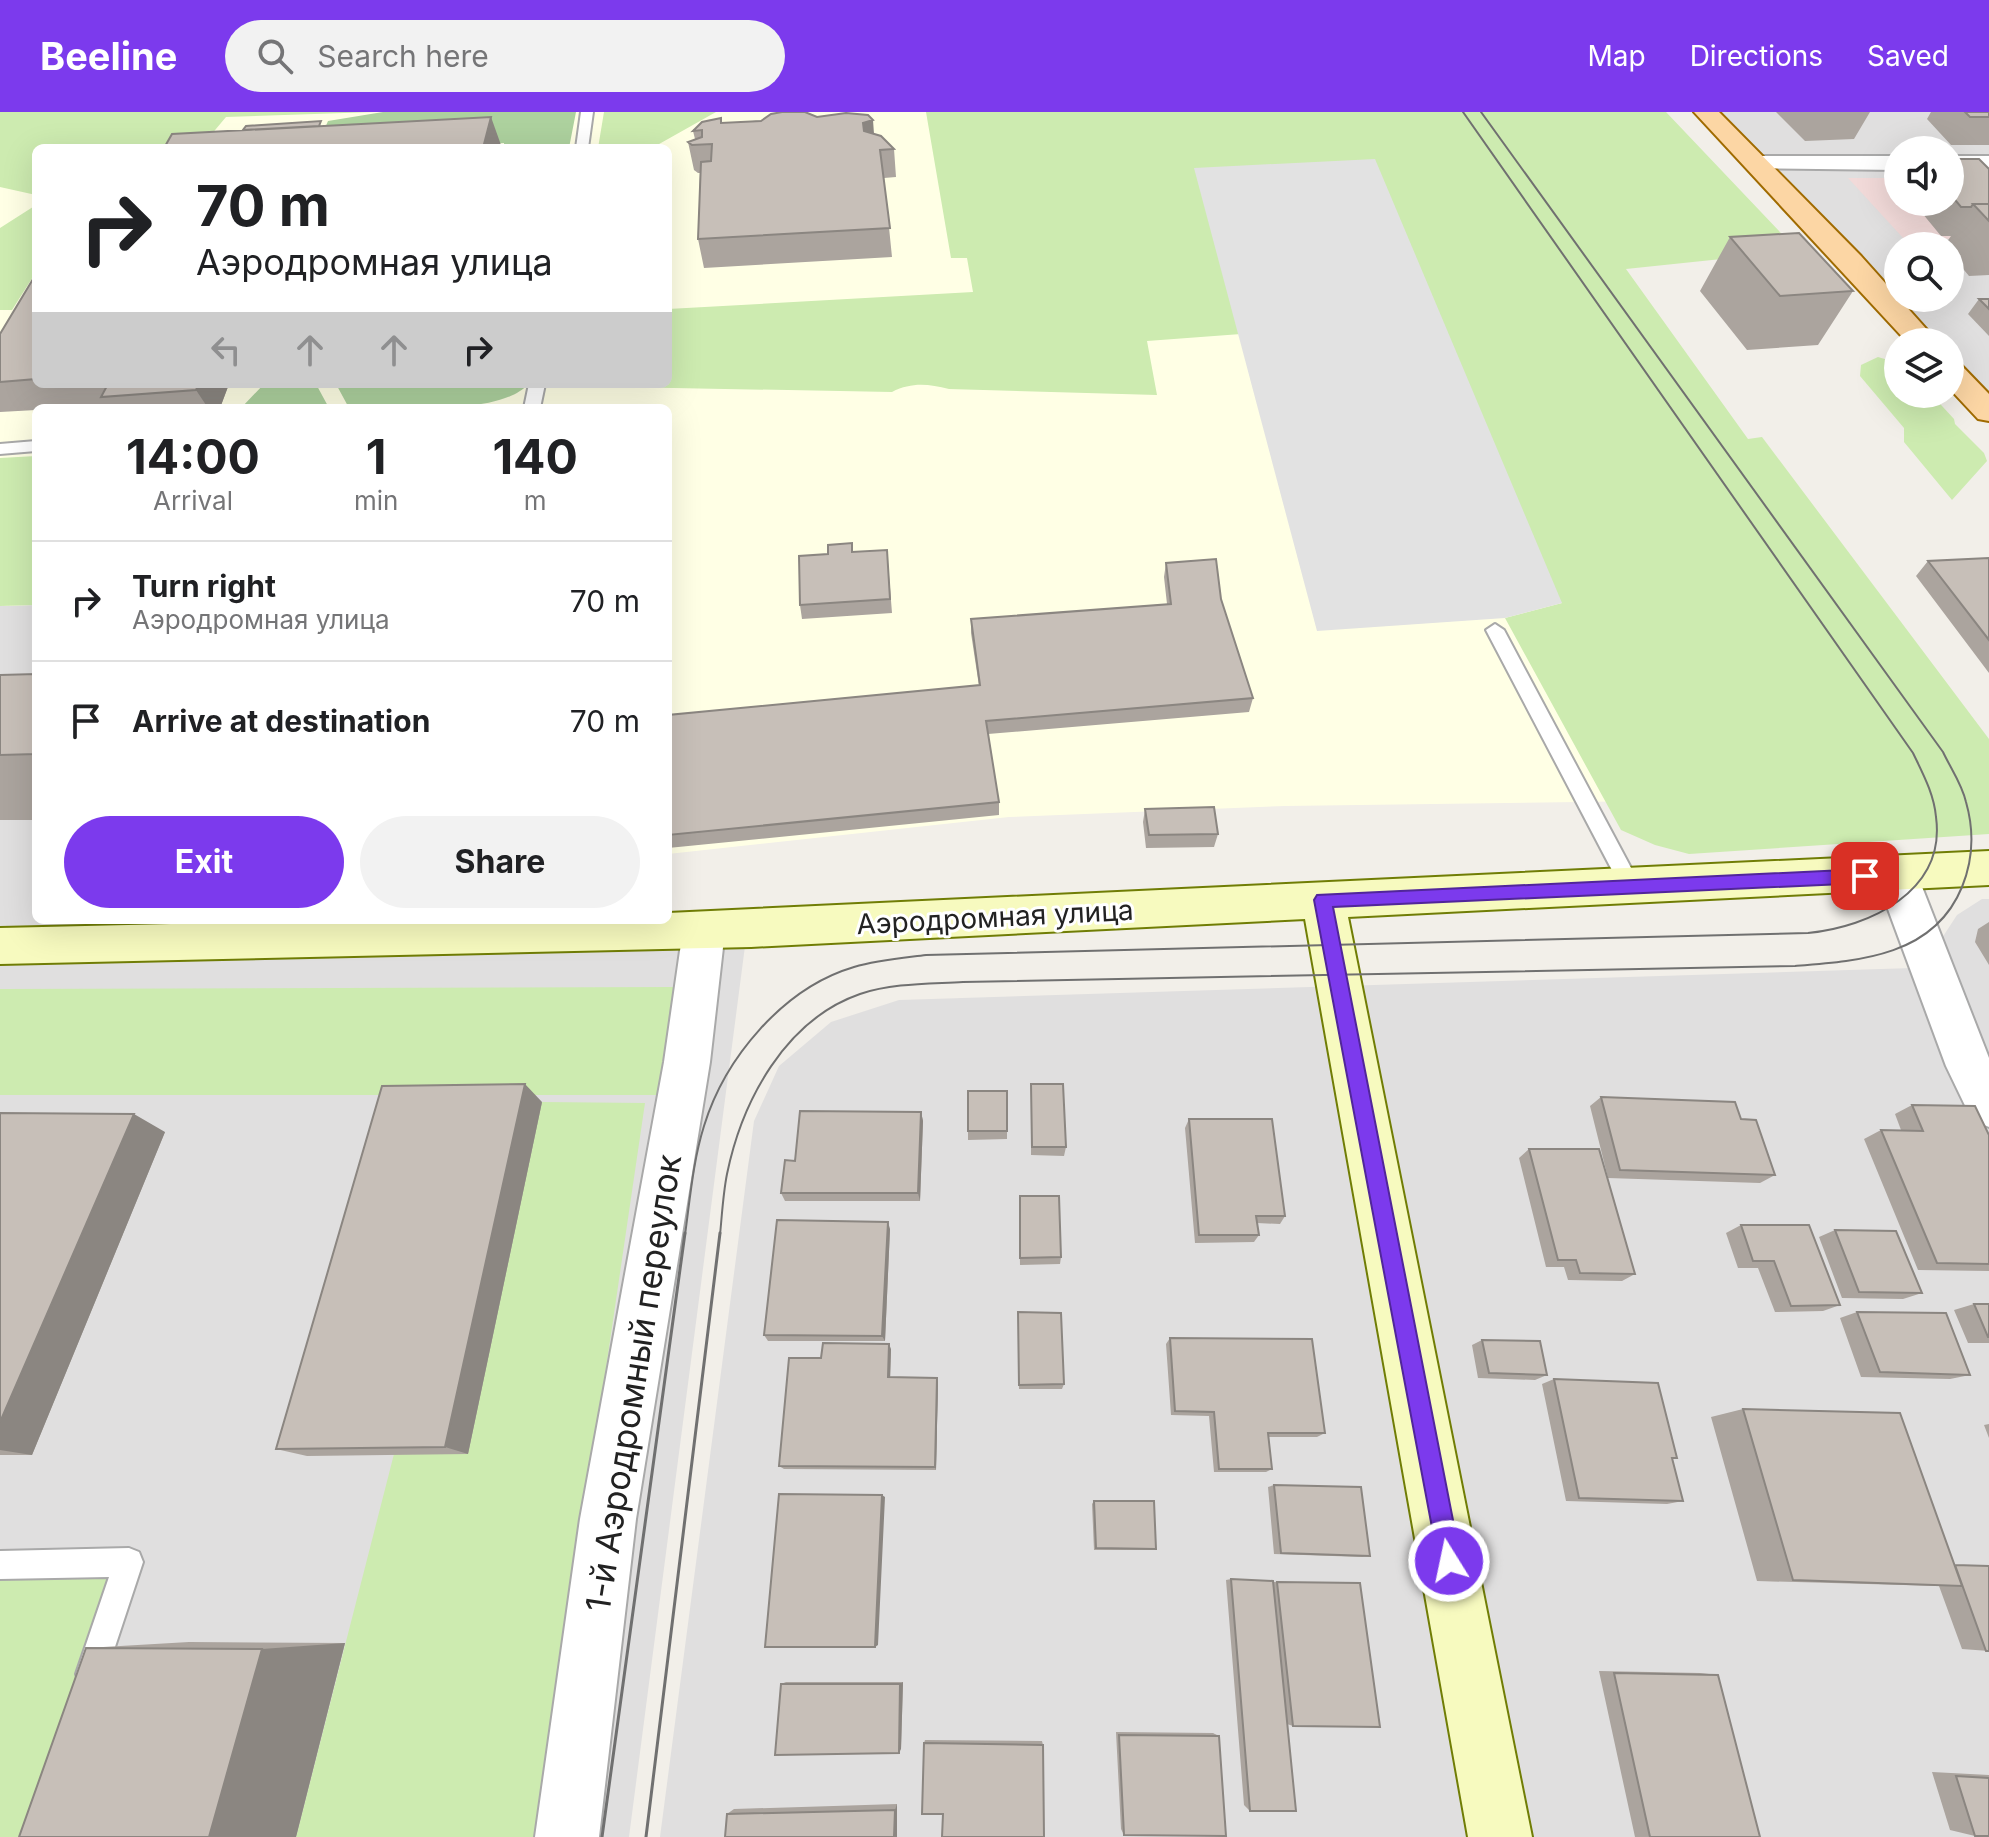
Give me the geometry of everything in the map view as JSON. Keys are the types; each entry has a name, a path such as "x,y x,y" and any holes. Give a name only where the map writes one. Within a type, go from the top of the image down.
{"main road":[{"path":"1706,112 1910,328"},
{"path":"1964,386 1989,412"}],"street":[{"path":"1756,163 1884,163"},
{"path":"1964,163 1989,163"},
{"name":"Аэродромная улица","path":"0,946 450,927 704,930 1989,868"},
{"path":"1896,874 1969,1066 1989,1105"},
{"path":"1323,900 1500,1837"},
{"name":"1-й Аэродромный переулок","path":"567,1837 608,1519 687,1062 704,930"}],"lane":[{"path":"583,144 587,112"},
{"path":"0,449 32,446"},
{"path":"1495,630 1631,887"},
{"path":"0,1565 129,1562 80,1707"}],"shaded area":[{"path":"0,112 1401,112 1791,799 1285,806 1009,817 672,854 672,404 32,404 32,605 0,606"},
{"path":"1706,112 1989,112 1989,412 1964,386 1964,328 1910,328 1895,312 1964,312 1964,232 1884,232 1884,301"},
{"path":"1375,159 1562,603 1505,618 1317,631 1194,168"},
{"path":"1848,178 1884,178 1884,216 1964,215 1989,239 1964,239 1964,232 1898,232"},
{"path":"32,605 32,924 748,923 629,1837 0,1837 0,606"},
{"path":"1982,899 1989,899 1989,1837 660,1837 754,1121 779,1066 831,1022 899,1000 1944,967 1942,938 1957,915"}],"green space":[{"path":"0,112 375,112 226,117 203,144 32,144 32,194 0,187"},
{"path":"383,112 576,112 570,144 384,144 322,135 328,121"},
{"path":"604,112 716,112 659,144 599,144"},
{"path":"926,112 1666,112 1798,251 1626,269 1748,439 1762,437 1989,739 1989,834 1689,854 1655,845 1621,830 1505,618 1562,603 1241,334 1147,341 1157,395 949,389 920,385 892,392 672,388 672,309 973,292 967,258 951,258"},
{"path":"32,208 32,278 12,310 0,310 0,228"},
{"path":"1878,357 1884,359 1884,404 1860,376 1861,365"},
{"path":"260,388 318,388 327,404 245,404"},
{"path":"338,388 523,388 515,394 481,404 347,404"},
{"path":"1887,408 1944,408 1984,453 1987,461 1952,500 1904,442 1904,428"},
{"path":"32,456 32,605 0,606 0,458"},
{"path":"677,987 660,1095 0,1095 0,989"},
{"path":"542,1102 645,1103 537,1837 296,1837 394,1454"},
{"path":"129,1562 36,1837 0,1837 0,1565"}],"building":[{"path":"805,112 817,117 846,113 868,115 873,120 863,123 864,131 881,136 894,149 880,150 890,228 698,239 701,162 711,161 712,144 692,145 688,142 702,137 702,130 693,131 702,122 721,118 721,123 761,121 771,114"},
{"path":"1965,112 1989,112 1989,117 1970,117"},
{"path":"491,117 484,144 166,144 172,134"},
{"path":"321,121 319,126 243,130 246,126"},
{"path":"1964,159 1979,159 1989,169 1989,204 1973,204 1964,207"},
{"path":"1973,204 1989,204 1989,221"},
{"path":"1799,233 1853,291 1780,296 1730,237"},
{"path":"32,281 32,379 0,382 0,334"},
{"path":"1979,299 1989,299 1989,309"},
{"path":"106,388 197,388 196,390 101,397"},
{"path":"852,543 852,552 887,550 890,599 800,605 799,556 828,554 828,545"},
{"path":"1989,558 1989,640 1928,561"},
{"path":"1216,559 1221,599 1253,698 986,721 999,802 672,835 672,715 980,685 971,619 1171,604 1166,563"},
{"path":"32,674 32,754 0,755 0,675"},
{"path":"1214,807 1218,834 1149,835 1145,809"},
{"path":"525,1084 445,1447 276,1449 382,1086"},
{"path":"1031,1084 1063,1084 1066,1147 1032,1147"},
{"path":"968,1091 1007,1091 1007,1131 968,1131"},
{"path":"1601,1097 1735,1102 1741,1119 1756,1120 1775,1175 1620,1170"},
{"path":"1912,1105 1975,1106 1989,1135 1989,1264 1937,1263 1881,1130 1923,1131"},
{"path":"800,1111 921,1112 918,1193 781,1193 785,1160 795,1161"},
{"path":"0,1113 134,1114 0,1422"},
{"path":"1189,1119 1272,1119 1285,1216 1256,1216 1259,1235 1199,1235"},
{"path":"1529,1149 1599,1149 1635,1274 1580,1273 1576,1260 1558,1260"},
{"path":"1020,1196 1059,1196 1061,1257 1020,1258"},
{"path":"777,1220 888,1222 882,1336 764,1335"},
{"path":"1741,1225 1809,1225 1840,1305 1791,1306 1774,1261 1753,1261"},
{"path":"1835,1230 1896,1231 1922,1293 1859,1292"},
{"path":"1974,1304 1989,1304 1989,1337 1988,1337"},
{"path":"1018,1312 1061,1313 1064,1384 1019,1385"},
{"path":"1857,1312 1946,1313 1970,1375 1880,1372"},
{"path":"1170,1338 1312,1339 1325,1433 1268,1433 1272,1469 1219,1469 1214,1412 1175,1411"},
{"path":"1482,1340 1540,1341 1547,1375 1489,1373"},
{"path":"823,1343 889,1344 888,1377 937,1378 935,1467 779,1466 789,1358 821,1358"},
{"path":"1554,1379 1658,1383 1677,1458 1672,1458 1683,1501 1579,1498"},
{"path":"1743,1409 1900,1413 1962,1586 1793,1580"},
{"path":"1274,1485 1361,1487 1370,1556 1281,1553"},
{"path":"779,1494 882,1495 875,1647 765,1647"},
{"path":"1094,1501 1154,1501 1156,1549 1096,1548"},
{"path":"1955,1565 1989,1566 1989,1651 1986,1651"},
{"path":"1231,1579 1273,1581 1296,1811 1250,1811"},
{"path":"1277,1582 1360,1583 1380,1727 1293,1726"},
{"path":"86,1648 262,1649 209,1837 19,1837"},
{"path":"1614,1673 1718,1675 1760,1837 1650,1837"},
{"path":"781,1684 900,1684 899,1753 775,1755"},
{"path":"1119,1735 1219,1736 1226,1836 1124,1835"},
{"path":"924,1743 1043,1745 1044,1837 942,1837 943,1814 922,1814"},
{"path":"1956,1776 1989,1778 1989,1836 1975,1836"},
{"path":"895,1810 894,1837 725,1837 727,1814"}],"tram line":[{"path":"685,1235 700,1139 726,1075 760,1029 781,1009 828,977 854,967 926,955 1808,933 1856,923 1899,900 1916,885 1929,866 1936,843 1936,817 1930,792 1913,753 1463,112"},
{"path":"720,1235 734,1146 756,1092 771,1066 810,1023 833,1006 873,990 963,982 1795,966 1845,961 1892,950 1914,941 1933,928 1949,910 1966,877 1971,834 1964,795 1943,752 1481,112"},
{"path":"602,1837 685,1233"},
{"path":"646,1837 720,1233"}],"route":[{"path":"1449,1561 1323,900 1865,876"}]}
